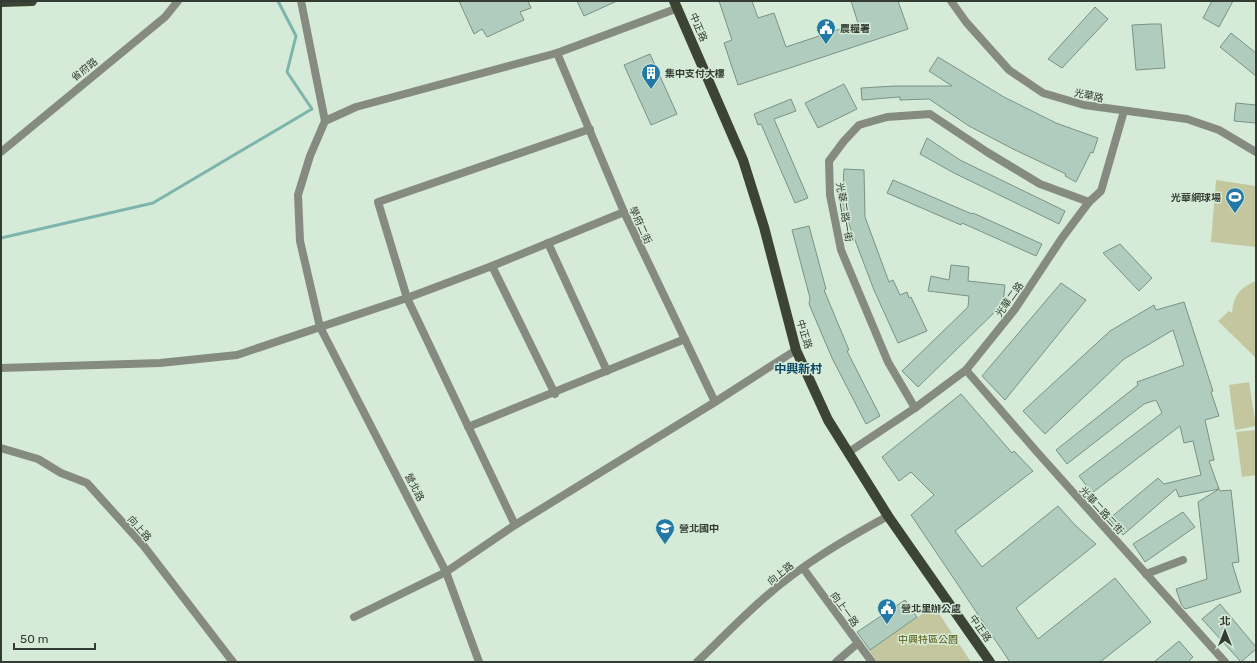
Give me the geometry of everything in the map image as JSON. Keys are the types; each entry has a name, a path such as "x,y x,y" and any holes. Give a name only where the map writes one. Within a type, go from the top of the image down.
{"main road":[{"path":"1,2 32,1"},
{"name":"中正路","path":"676,5 743,160 764,227 796,350 828,420 888,516 990,662"}],"street":[{"name":"省府路","path":"1,152 166,17 178,1"},
{"path":"301,1 325,121 356,107 557,53 676,5"},
{"name":"光華路","path":"951,1 966,22 1009,70 1043,93 1084,105 1188,119 1219,130 1256,152"},
{"name":"學府二街","path":"557,53 624,212 715,402"},
{"name":"光華二路","path":"849,452 915,408 966,370 1015,308 1062,238 1089,202 1101,191 1124,111"},
{"name":"光華二路一街","path":"915,408 888,362 841,250 830,195 829,161 844,141 859,125 887,117 930,114 987,152 1040,184 1089,202"},
{"name":"營北路","path":"325,121 310,156 298,195 300,241 320,326 446,572 479,662"},
{"path":"515,524 407,298 378,202 590,129"},
{"path":"1,368 152,363 202,360 237,355 407,298 492,266 624,212"},
{"path":"548,243 607,371"},
{"path":"492,266 555,394"},
{"path":"468,427 555,394 607,371 685,340"},
{"path":"354,617 446,572 515,524 715,402 796,350"},
{"name":"光華二路二街","path":"966,370 1225,662"},
{"name":"向上路","path":"1,448 38,459 61,473 87,483 143,545 233,662"},
{"name":"向上路","path":"697,662 764,598 803,568 836,545 888,516"},
{"path":"1146,574 1183,560"},
{"name":"向上一路","path":"803,568 872,662"},
{"path":"836,662 858,643"}],"green space":[{"name":"光華網球場","path":"1216,180 1256,186 1256,247 1211,242"},
{"path":"1256,281 1256,358 1218,321 1229,311 1232,313 1234,301 1241,289"},
{"path":"1249,382 1256,426 1235,430 1229,385"},
{"path":"1256,430 1256,475 1242,477 1236,432"},
{"name":"中興特區公園","path":"934,606 971,662 877,662 869,650"}],"building":[{"path":"459,1 528,1 531,8 520,12 524,20 487,37 482,29 474,34"},
{"path":"577,1 617,1 584,16"},
{"name":"農糧署","path":"719,1 752,1 758,18 774,13 786,47 858,23 851,1 898,1 908,29 738,85 724,43 732,40"},
{"path":"1212,1 1233,1 1219,27 1203,18"},
{"path":"1095,7 1108,19 1062,68 1048,59"},
{"path":"1161,24 1165,68 1136,70 1132,25"},
{"path":"1231,33 1256,53 1256,76 1220,47"},
{"name":"集中支付大樓","path":"650,54 677,114 651,125 624,65"},
{"path":"938,57 1004,97 1056,123 1098,138 1093,153 1091,152 1076,182 1065,176 1066,174 969,126 929,99 900,100 900,97 862,100 861,88 895,86 952,86 929,71"},
{"path":"844,84 857,109 818,128 805,103"},
{"path":"791,99 796,111 774,119 808,198 795,203 761,124 758,125 754,114"},
{"path":"1236,103 1256,105 1256,123 1234,121"},
{"path":"927,138 960,160 1065,211 1059,224 954,173 920,154"},
{"path":"844,169 864,170 865,217 889,282 893,280 900,295 907,292 909,298 911,297 927,331 898,343 874,290 842,206"},
{"path":"893,180 972,214 973,213 1042,244 1036,256 962,223 961,225 887,193"},
{"path":"809,226 826,289 824,290 849,350 847,351 880,416 866,424 832,358 809,304 810,298 792,230"},
{"path":"1120,244 1152,278 1139,291 1103,253"},
{"path":"951,265 969,267 968,281 1005,285 1003,304 918,387 902,371 968,307 969,296 928,291 931,276 949,280"},
{"path":"1061,283 1086,300 1005,400 982,376"},
{"path":"1184,302 1213,391 1211,392 1219,416 1205,420 1214,460 1209,461 1219,489 1179,497 1176,489 1123,535 1109,519 1158,478 1164,484 1201,475 1193,441 1184,443 1180,426 1092,493 1079,476 1162,413 1156,400 1144,404 1067,464 1056,450 1138,385 1137,382 1184,365 1173,330 1124,359 1045,434 1023,411 1110,331 1154,305 1156,310"},
{"path":"961,394 1012,453 1014,451 1033,471 955,531 982,567 1058,506 1075,525 1096,544 1016,608 1038,639 1115,578 1151,622 1100,662 1010,662 911,515 934,495 911,472 899,481 882,457"},
{"path":"1219,489 1220,491 1231,490 1239,562 1232,563 1241,592 1185,609 1181,604 1176,589 1207,579 1198,502"},
{"path":"1183,512 1195,527 1145,562 1133,544"},
{"name":"營北里辦公處","path":"905,600 917,617 870,650 857,632"},
{"path":"1220,604 1256,647 1256,649 1241,662 1202,619"},
{"path":"1179,641 1193,657 1188,662 1154,662"}],"waterway":[{"path":"1,238 153,203 312,109 287,72 296,36 278,1"}],"place":[{"name":"農糧署","path":"826,45"},
{"name":"集中支付大樓","path":"651,90"},
{"name":"光華網球場","path":"1235,214"},
{"name":"營北國中","path":"665,545"},
{"name":"營北里辦公處","path":"887,625"}],"district":[{"name":"中興新村","path":"798,369"}]}
